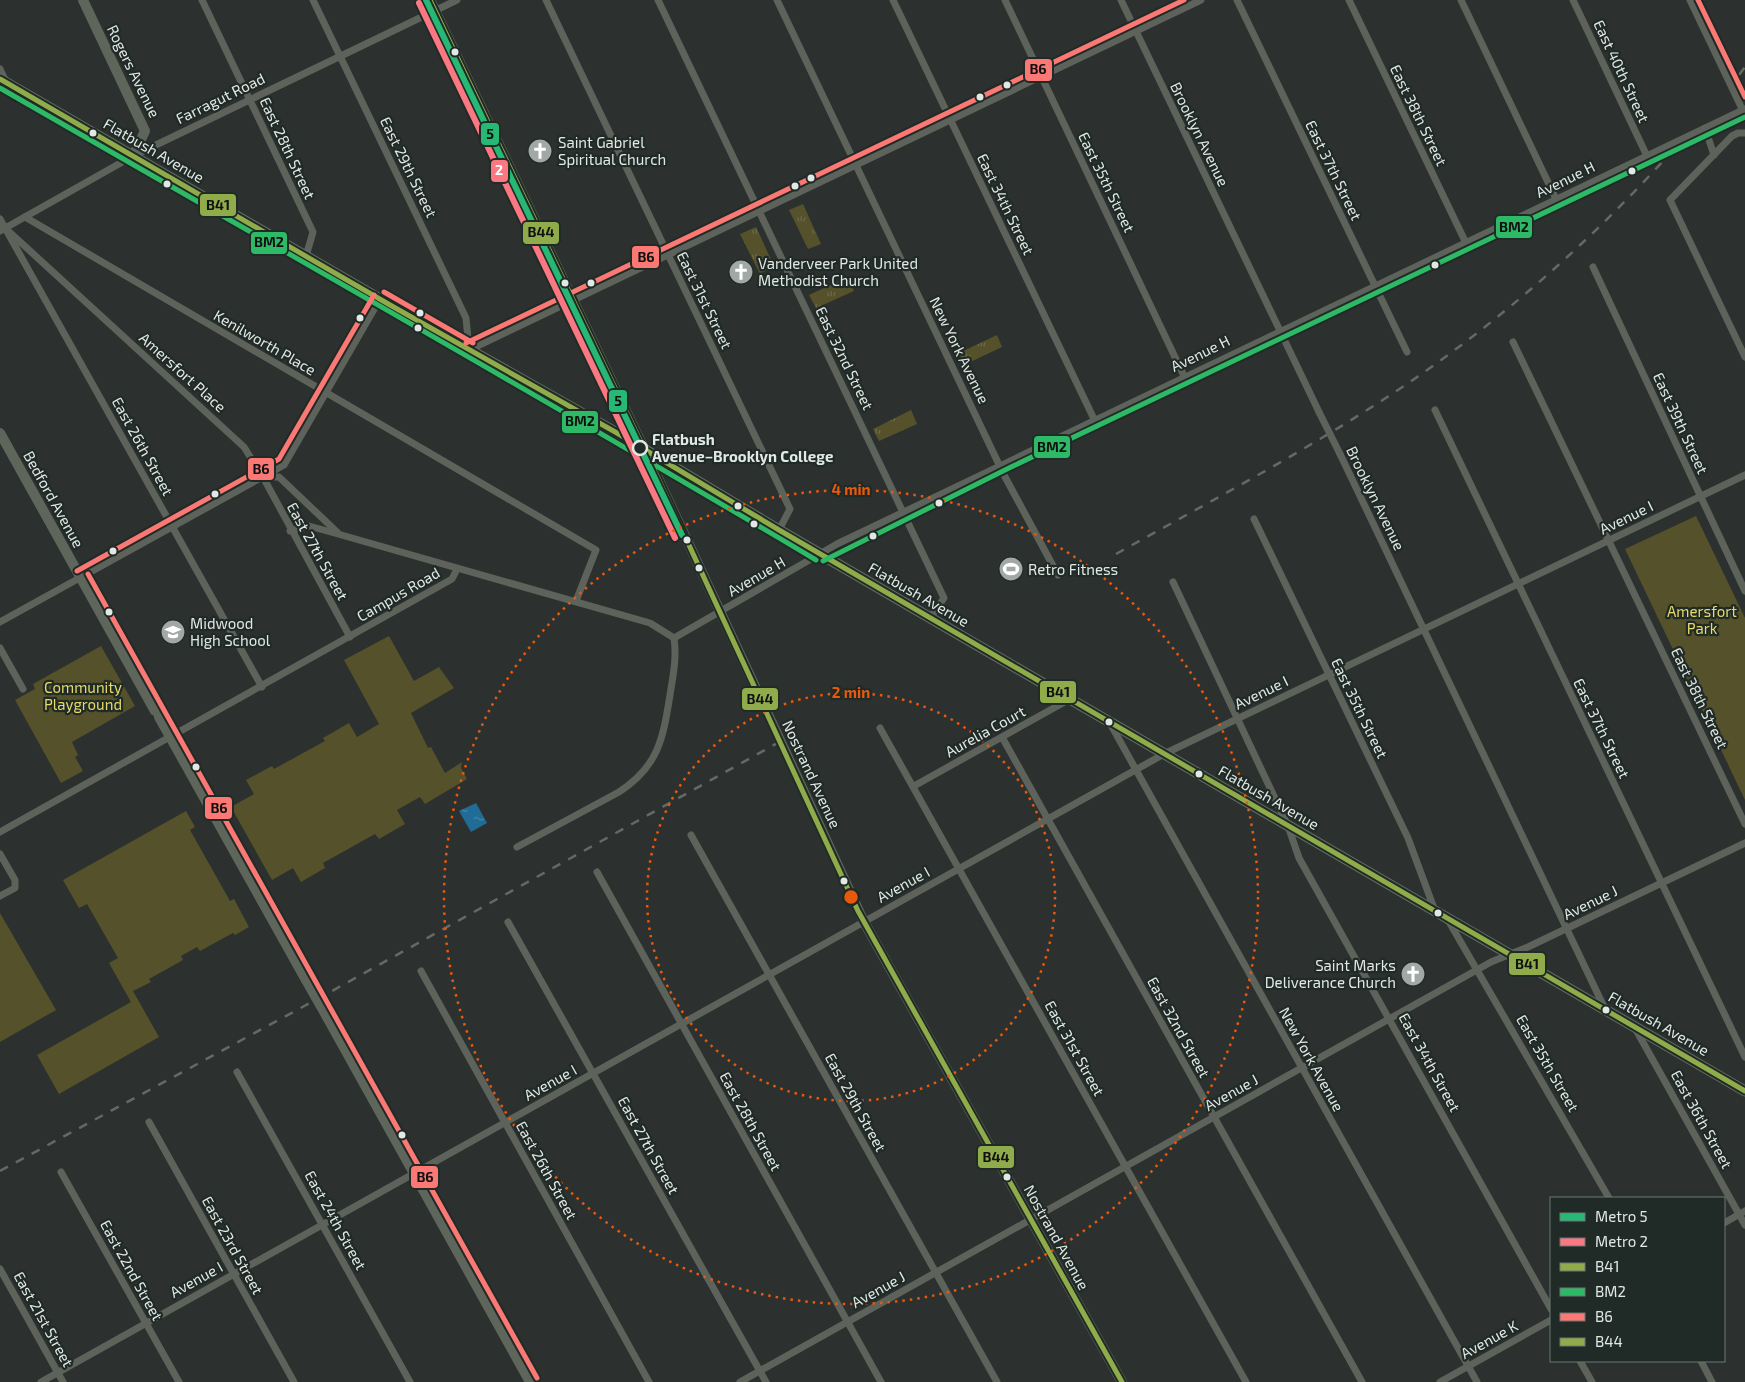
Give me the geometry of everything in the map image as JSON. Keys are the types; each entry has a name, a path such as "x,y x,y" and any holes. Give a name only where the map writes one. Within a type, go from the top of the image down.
{"main road":[{"name":"Rogers Avenue","path":"83,0 146,131 133,156"},
{"name":"Nostrand Avenue","path":"430,0 645,450 864,922 1122,1382"},
{"name":"Flatbush Avenue","path":"3,80 645,450 820,554 1745,1091"},
{"name":"Bedford Avenue","path":"0,434 530,1382"}],"street":[{"name":"East 28th Street","path":"202,0 313,232 306,256"},
{"name":"East 29th Street","path":"313,0 466,318 469,350"},
{"name":"Farragut Road","path":"2,229 133,156 457,0"},
{"name":"East 31st Street","path":"546,0 790,509 779,530"},
{"name":"East 32nd Street","path":"658,0 944,598 930,618"},
{"name":"New York Avenue","path":"777,0 1000,465 1058,575"},
{"name":"East 34th Street","path":"893,0 1094,419"},
{"name":"East 35th Street","path":"1005,0 1184,376"},
{"name":"Brooklyn Avenue","path":"1121,0 1605,1010"},
{"path":"469,350 1201,0"},
{"name":"East 37th Street","path":"1237,0 1407,352"},
{"name":"East 38th Street","path":"1349,0 1465,241"},
{"path":"1461,0 1556,198"},
{"name":"East 40th Street","path":"1573,0 1646,154"},
{"path":"1690,0 1744,111"},
{"path":"0,70 3,80"},
{"name":"Avenue H","path":"674,638 820,554 904,512 1646,154 1744,111"},
{"path":"1706,128 1714,155"},
{"path":"1745,133 1738,133 1732,136 1670,200 1745,357"},
{"name":"Kenilworth Place","path":"25,217 596,550 576,601"},
{"name":"East 26th Street","path":"0,219 2,229 262,687"},
{"name":"Amersfort Place","path":"2,229 244,447 263,477"},
{"name":"East 39th Street","path":"1593,267 1745,591"},
{"path":"0,622 284,465 380,299"},
{"name":"East 38th Street","path":"1512,342 1745,824"},
{"name":"East 37th Street","path":"1435,410 1745,1058"},
{"name":"Avenue I","path":"41,1382 1164,754 1745,475"},
{"path":"263,477 279,477 338,534"},
{"name":"East 27th Street","path":"263,477 290,531 350,637"},
{"name":"East 35th Street","path":"1254,519 1408,838 1436,911"},
{"path":"290,531 308,526 457,569"},
{"name":"Campus Road","path":"0,832 452,579 457,569 650,623 674,638"},
{"name":"East 34th Street","path":"1173,582 1288,826 1299,858 1550,1307"},
{"path":"517,847 619,792 640,776 656,755 661,742 674,669 676,649 674,638"},
{"path":"0,648 23,689"},
{"name":"Aurelia Court","path":"914,786 1070,699"},
{"name":"New York Avenue","path":"1110,722 1477,1382"},
{"name":"East 31st Street","path":"880,728 1246,1382"},
{"name":"East 32nd Street","path":"1002,737 1362,1382"},
{"name":"East 29th Street","path":"691,835 997,1382"},
{"name":"Avenue J","path":"740,1382 1478,970 1745,843"},
{"path":"0,854 15,880 15,888 0,896"},
{"name":"East 28th Street","path":"597,872 881,1382"},
{"name":"East 35th Street","path":"1446,917 1608,1197"},
{"name":"East 27th Street","path":"508,922 766,1382"},
{"name":"East 26th Street","path":"421,971 649,1382"},
{"name":"East 36th Street","path":"1633,1026 1742,1213 1745,1225"},
{"name":"East 24th Street","path":"237,1072 410,1382"},
{"name":"East 23rd Street","path":"149,1122 294,1382"},
{"name":"East 22nd Street","path":"61,1172 179,1382"},
{"path":"1725,1222 1742,1213"},
{"name":"East 21st Street","path":"0,1269 63,1382"},
{"name":"Avenue K","path":"1440,1382 1550,1321"},
{"path":"1581,1362 1592,1382"},
{"path":"1701,1362 1712,1382"}],"green space":[{"path":"803,204 821,244 808,249 789,210"},
{"path":"756,227 774,266 760,274 740,234"},
{"path":"848,277 854,291 816,308 809,295"},
{"path":"997,335 1002,347 964,365 959,353"},
{"path":"911,410 917,424 879,441 873,429"},
{"name":"Amersfort Park","path":"1696,516 1745,618 1745,800 1625,549"},
{"path":"389,636 414,681 439,667 454,688 411,713 428,748 431,747 445,773 462,762 461,768 467,779 425,804 420,797 397,810 405,824 379,839 375,834 323,863 325,868 301,882 293,868 272,880 231,807 254,794 246,780 272,766 274,769 325,741 323,738 349,723 357,737 379,724 344,660"},
{"name":"Community Playground","path":"101,646 135,706 72,742 78,755 75,757 83,771 61,783 15,700 35,689 33,684"},
{"path":"186,811 195,827 190,830 230,901 234,899 249,927 235,935 233,933 200,951 197,947 181,956 183,960 149,979 151,982 133,991 159,1037 59,1094 37,1055 131,1002 109,963 118,958 87,904 79,908 63,880"},
{"path":"0,913 56,1010 0,1042"}],"water":[{"path":"476,803 487,823 471,832 459,811"}],"railway":[{"path":"1739,75 1745,67"},
{"path":"1116,554 1308,446 1420,375 1517,301 1548,274 1608,219 1664,160"},
{"path":"0,1171 332,991 799,731"}],"metro line":[{"name":"5","path":"426,0 682,535"},
{"name":"2","path":"419,3 675,538"}],"transit line":[{"name":"B44","path":"430,0 658,478 858,911 1122,1382"},
{"name":"B6","path":"466,343 1184,0"},
{"name":"B6","path":"1698,0 1745,97"},
{"name":"B41","path":"0,79 390,305 617,433 779,530 1745,1091"},
{"name":"BM2","path":"0,88 511,381 816,560"},
{"name":"BM2","path":"823,561 1011,467 1745,117"},
{"name":"B6","path":"384,292 473,343"},
{"name":"B6","path":"77,571 279,459 374,295"},
{"name":"B6","path":"88,574 537,1378"}],"place":[{"name":"Saint Gabriel Spiritual Church","path":"540,151"},
{"name":"Vanderveer Park United Methodist Church","path":"741,272"},
{"name":"Flatbush Avenue–Brooklyn College","path":"640,448"},
{"name":"Retro Fitness","path":"1011,569"},
{"name":"Midwood High School","path":"173,632"},
{"name":"Saint Marks Deliverance Church","path":"1413,974"}]}
